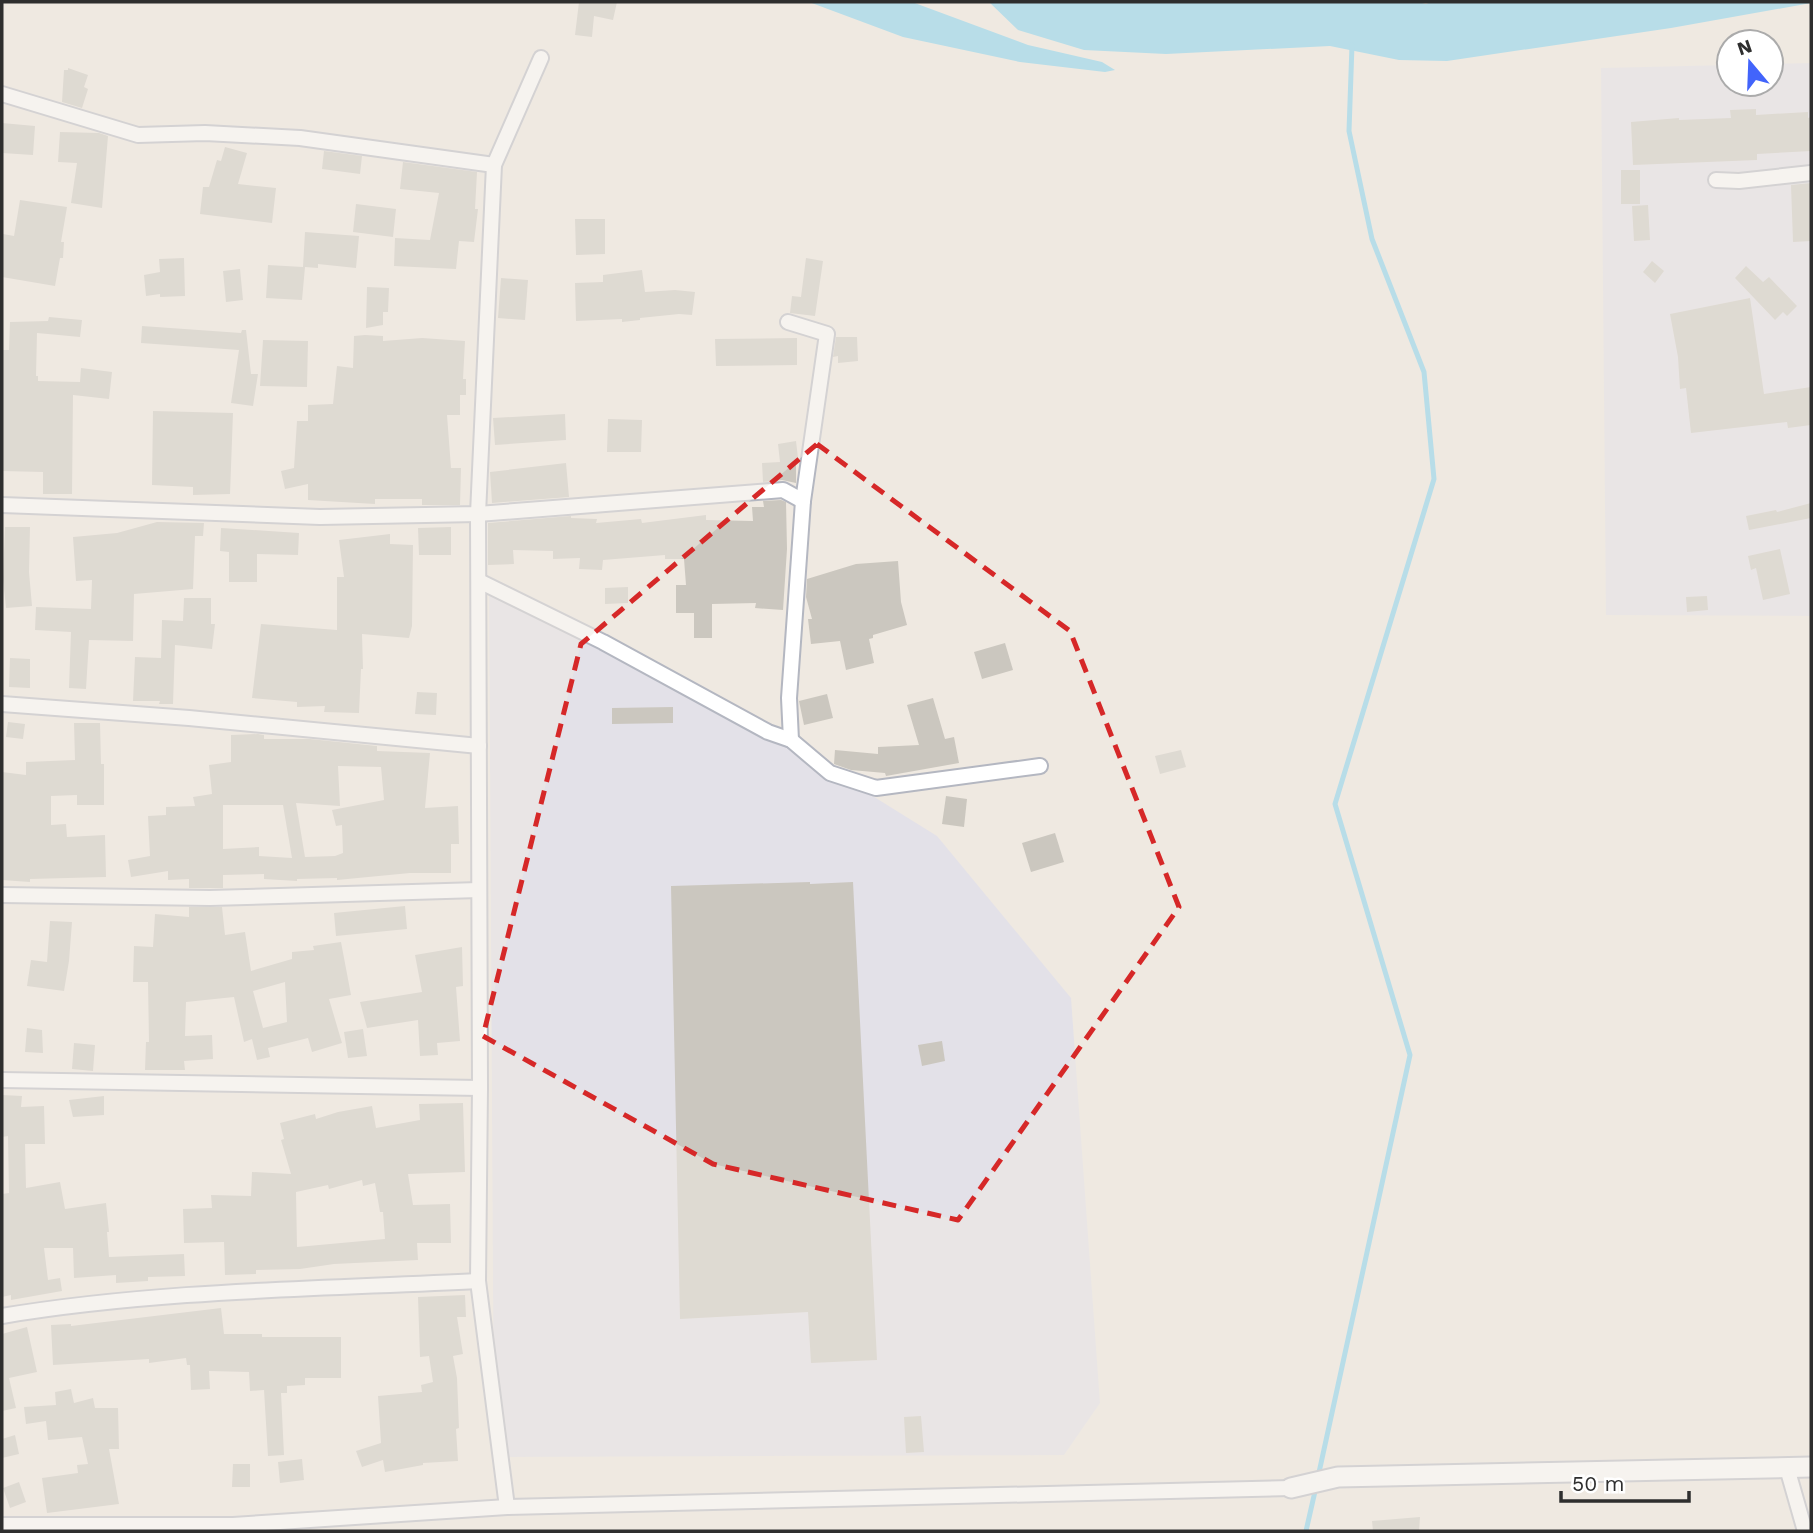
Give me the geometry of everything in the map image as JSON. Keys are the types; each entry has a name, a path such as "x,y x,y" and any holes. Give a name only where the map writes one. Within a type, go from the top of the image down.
{"street":[{"path":"507,1507 478,1281 478,514 494,166 541,58"},
{"path":"2,94 138,135 205,133 300,138 494,166"},
{"path":"1716,180 1738,181 1811,173"},
{"path":"788,323 827,334 803,501 789,698 791,740"},
{"path":"2,505 320,517 478,514 783,490 803,501"},
{"path":"479,582 603,642 768,732 791,740 830,774 876,788 1040,766"},
{"path":"2,704 189,718 479,746"},
{"path":"2,895 210,898 479,890"},
{"path":"2,1080 480,1088"},
{"path":"2,1316 65,1305 165,1297 478,1281"},
{"path":"2,1525 233,1525 507,1507 1291,1488 1338,1477 1811,1467"},
{"path":"1787,1468 1805,1531"},
{"path":"388,1515 389,1531"}],"highlighted area":[{"path":"817,444 1070,631 1179,907 958,1220 713,1164 483,1036 581,644"}],"shaded area":[{"path":"1811,63 1811,616 1606,615 1601,68 1715,65 1715,98 1785,98 1785,64"},
{"path":"489,582 662,665 937,836 1071,998 1100,1403 1064,1455 494,1457"}],"water":[{"path":"809,2 912,2 1028,45 1102,62 1115,70 1105,72 1020,62 903,37"},
{"path":"989,2 1811,3 1671,28 1447,61 1399,60 1330,46 1166,54 1084,50 1018,30"}],"building":[{"path":"579,2 617,2 613,20 594,16 592,37 575,35"},
{"path":"68,68 88,75 84,87 88,89 82,108 62,102 64,70"},
{"path":"1756,109 1756,115 1808,112 1808,118 1811,117 1811,151 1757,154 1757,160 1633,165 1631,122 1731,118 1730,110"},
{"path":"2,123 35,126 33,155 2,153"},
{"path":"60,132 99,133 108,136 102,208 71,203 77,163 58,162"},
{"path":"225,147 247,153 238,184 276,188 272,223 200,214 203,187 209,187 217,160 221,161"},
{"path":"324,151 362,156 360,174 322,169"},
{"path":"403,162 477,172 475,209 478,209 474,242 459,241 456,269 394,266 395,238 430,240 439,193 400,189"},
{"path":"1621,170 1640,170 1640,204 1621,204"},
{"path":"1811,183 1811,241 1793,242 1791,185"},
{"path":"20,200 67,207 61,242 64,242 63,258 60,258 55,286 2,277 3,234 14,236"},
{"path":"356,204 396,209 393,237 353,232"},
{"path":"1648,205 1650,240 1634,241 1632,206"},
{"path":"575,219 605,219 605,254 576,255"},
{"path":"305,232 359,236 356,268 318,264 318,268 305,267 302,300 266,298 268,265 303,267"},
{"path":"184,258 185,296 146,296 144,275 160,272 159,259"},
{"path":"806,258 823,261 815,316 790,313 792,296 801,297"},
{"path":"1652,261 1664,271 1655,283 1643,272"},
{"path":"1746,266 1763,282 1769,277 1797,306 1787,316 1783,312 1775,320 1735,278"},
{"path":"240,269 243,300 226,302 223,271"},
{"path":"642,270 645,292 695,292 692,315 679,314 622,322 622,319 576,321 575,283 603,282 603,275"},
{"path":"501,278 528,280 525,320 498,318"},
{"path":"367,287 389,288 388,312 383,312 383,325 366,328"},
{"path":"1750,298 1764,394 1811,387 1811,425 1788,428 1787,422 1691,433 1686,388 1680,389 1678,357 1670,314"},
{"path":"49,317 82,320 80,337 37,333 38,381 80,382 81,368 112,372 109,399 73,395 72,494 43,494 43,472 2,471 2,350 9,350 10,322 48,321"},
{"path":"142,326 241,333 246,330 251,374 258,374 253,406 231,403 239,350 141,343"},
{"path":"354,336 383,336 383,341 422,338 465,341 463,379 466,379 466,395 460,395 460,415 447,415 451,468 461,468 460,505 422,505 422,499 375,499 375,504 308,500 308,484 285,489 281,471 294,468 297,421 308,421 308,405 333,404 337,366 353,368"},
{"path":"836,337 857,337 858,361 838,363 838,356 833,357"},
{"path":"797,338 797,365 716,366 715,339"},
{"path":"263,340 308,341 307,387 260,386"},
{"path":"153,411 233,413 230,494 193,495 193,487 152,485"},
{"path":"565,414 566,440 495,445 493,418"},
{"path":"608,419 642,420 641,452 607,452"},
{"path":"796,441 796,483 782,480 763,482 762,463 780,462 778,444"},
{"path":"566,463 569,497 492,503 490,472"},
{"path":"763,501 786,502 787,549 783,610 755,608 756,603 712,604 712,638 694,638 694,613 676,613 676,585 686,585 684,559 665,559 665,555 603,560 602,570 579,569 580,558 553,559 553,551 513,550 514,564 488,565 488,523 571,516 597,519 596,523 641,519 642,523 706,515 706,520 753,521 752,507 764,507"},
{"path":"1811,503 1811,518 1749,530 1746,516 1776,510 1777,512"},
{"path":"157,522 204,523 203,536 195,536 193,589 134,594 133,641 89,640 86,689 69,688 71,632 35,630 36,607 91,609 92,580 76,581 73,537 117,533"},
{"path":"5,527 30,527 29,572 32,606 6,608 3,579"},
{"path":"451,527 451,555 419,555 418,528"},
{"path":"221,528 299,533 298,555 257,554 257,582 229,582 229,552 220,551"},
{"path":"390,534 390,544 413,545 412,626 409,638 362,634 363,669 359,713 324,712 325,706 297,707 297,702 252,698 261,624 337,630 337,577 344,577 339,540"},
{"path":"1780,549 1790,594 1763,600 1756,568 1751,570 1748,556"},
{"path":"898,561 901,602 907,625 873,635 873,638 869,639 874,663 846,670 840,641 811,644 808,619 812,619 806,597 807,579 856,564"},
{"path":"628,587 628,603 605,604 605,588"},
{"path":"1707,596 1708,610 1687,612 1686,597"},
{"path":"184,598 211,598 211,624 215,624 212,649 175,645 173,704 133,701 135,657 161,658 162,620 183,621"},
{"path":"1005,643 1013,670 982,679 974,652"},
{"path":"10,658 30,659 30,688 9,687"},
{"path":"417,692 437,693 436,715 415,714"},
{"path":"827,694 833,718 804,725 799,701"},
{"path":"933,698 945,739 954,737 959,763 886,776 885,773 851,770 834,764 835,750 878,754 878,747 919,745 907,705"},
{"path":"673,707 673,723 612,724 612,708"},
{"path":"8,722 25,724 23,739 6,737"},
{"path":"74,723 100,723 104,805 77,805 77,795 51,796 51,825 66,824 67,837 105,835 106,877 30,879 30,882 2,880 2,772 26,775 26,762 75,760"},
{"path":"258,734 264,735 264,739 310,739 377,746 377,751 430,753 425,808 458,806 459,844 451,844 451,873 410,873 297,881 264,879 264,874 223,875 223,888 189,888 189,879 168,880 168,871 131,877 128,860 150,856 148,816 166,815 166,807 195,806 193,797 212,794 209,765 231,762 231,735","holes":["338,766 381,767 384,800 332,810 336,826 342,825 343,853 335,856 305,857 296,803 340,806","223,805 283,805 292,858 259,856 259,847 223,849"]},
{"path":"1181,750 1186,767 1160,774 1155,756"},
{"path":"946,796 967,799 964,827 942,824"},
{"path":"1055,833 1064,862 1031,872 1022,843"},
{"path":"853,882 877,1360 811,1363 808,1312 680,1319 671,886"},
{"path":"405,906 407,929 336,936 334,913"},
{"path":"189,907 222,907 225,935 245,932 251,971 292,959 292,952 314,950 313,946 341,942 351,995 329,999 342,1043 312,1052 308,1038 268,1048 270,1057 257,1060 252,1039 244,1042 234,997 186,1002 185,1036 212,1035 213,1059 184,1061 185,1070 145,1070 146,1042 149,1042 148,982 133,982 134,946 153,947 155,914 189,917","holes":["285,982 287,1022 263,1028 253,991"]},
{"path":"50,921 72,922 64,991 27,986 31,960 47,962"},
{"path":"462,947 463,986 456,987 460,1041 437,1043 438,1055 420,1056 418,1020 367,1028 360,1002 422,992 415,955"},
{"path":"27,1028 42,1030 43,1053 25,1052"},
{"path":"363,1029 367,1056 348,1058 344,1032"},
{"path":"942,1041 945,1061 922,1066 918,1045"},
{"path":"74,1043 95,1045 93,1071 72,1069"},
{"path":"2,1095 22,1096 21,1107 44,1106 45,1144 25,1144 26,1188 60,1182 65,1209 106,1203 109,1257 184,1254 185,1276 148,1277 148,1281 116,1283 116,1275 74,1278 73,1248 44,1248 48,1280 60,1278 62,1291 11,1300 11,1295 2,1297 2,1194 9,1193 8,1136 2,1137"},
{"path":"104,1096 104,1115 73,1117 69,1100"},
{"path":"463,1103 465,1172 408,1174 413,1205 450,1204 451,1243 417,1243 418,1260 256,1270 256,1274 225,1275 224,1242 184,1243 183,1209 212,1208 211,1195 251,1196 252,1172 291,1174 281,1140 284,1139 280,1123 315,1114 316,1119 372,1106 376,1128 420,1120 419,1104","holes":["362,1180 363,1186 375,1183 380,1212 383,1212 385,1239 297,1247 296,1192 328,1185 329,1189"]},
{"path":"465,1295 466,1317 457,1317 463,1354 453,1356 457,1378 458,1461 423,1463 385,1472 383,1460 362,1467 356,1451 381,1443 378,1396 422,1392 421,1385 433,1382 429,1356 420,1357 418,1297"},
{"path":"221,1308 224,1334 341,1337 341,1378 305,1378 305,1385 287,1386 287,1393 281,1393 284,1455 268,1456 264,1390 250,1391 249,1372 209,1371 210,1389 191,1390 190,1365 187,1365 186,1358 149,1363 149,1359 53,1365 51,1325 71,1326"},
{"path":"27,1327 37,1372 9,1378 16,1408 2,1411 2,1334"},
{"path":"71,1389 74,1403 93,1398 95,1408 118,1408 119,1449 109,1449 119,1504 47,1513 42,1478 78,1473 77,1465 88,1464 82,1437 48,1440 46,1421 26,1424 24,1407 56,1405 55,1392"},
{"path":"921,1416 924,1452 906,1453 904,1417"},
{"path":"15,1435 19,1454 2,1458 2,1439"},
{"path":"302,1459 304,1480 280,1483 278,1462"},
{"path":"233,1464 250,1464 250,1487 232,1487"},
{"path":"19,1482 26,1502 10,1508 3,1488"},
{"path":"1420,1517 1419,1531 1373,1531 1372,1521"}],"waterway":[{"path":"1318,1477 1410,1055 1335,804 1434,479 1424,372 1372,239 1349,131 1352,45"},
{"path":"1306,1531 1316,1487"}]}
